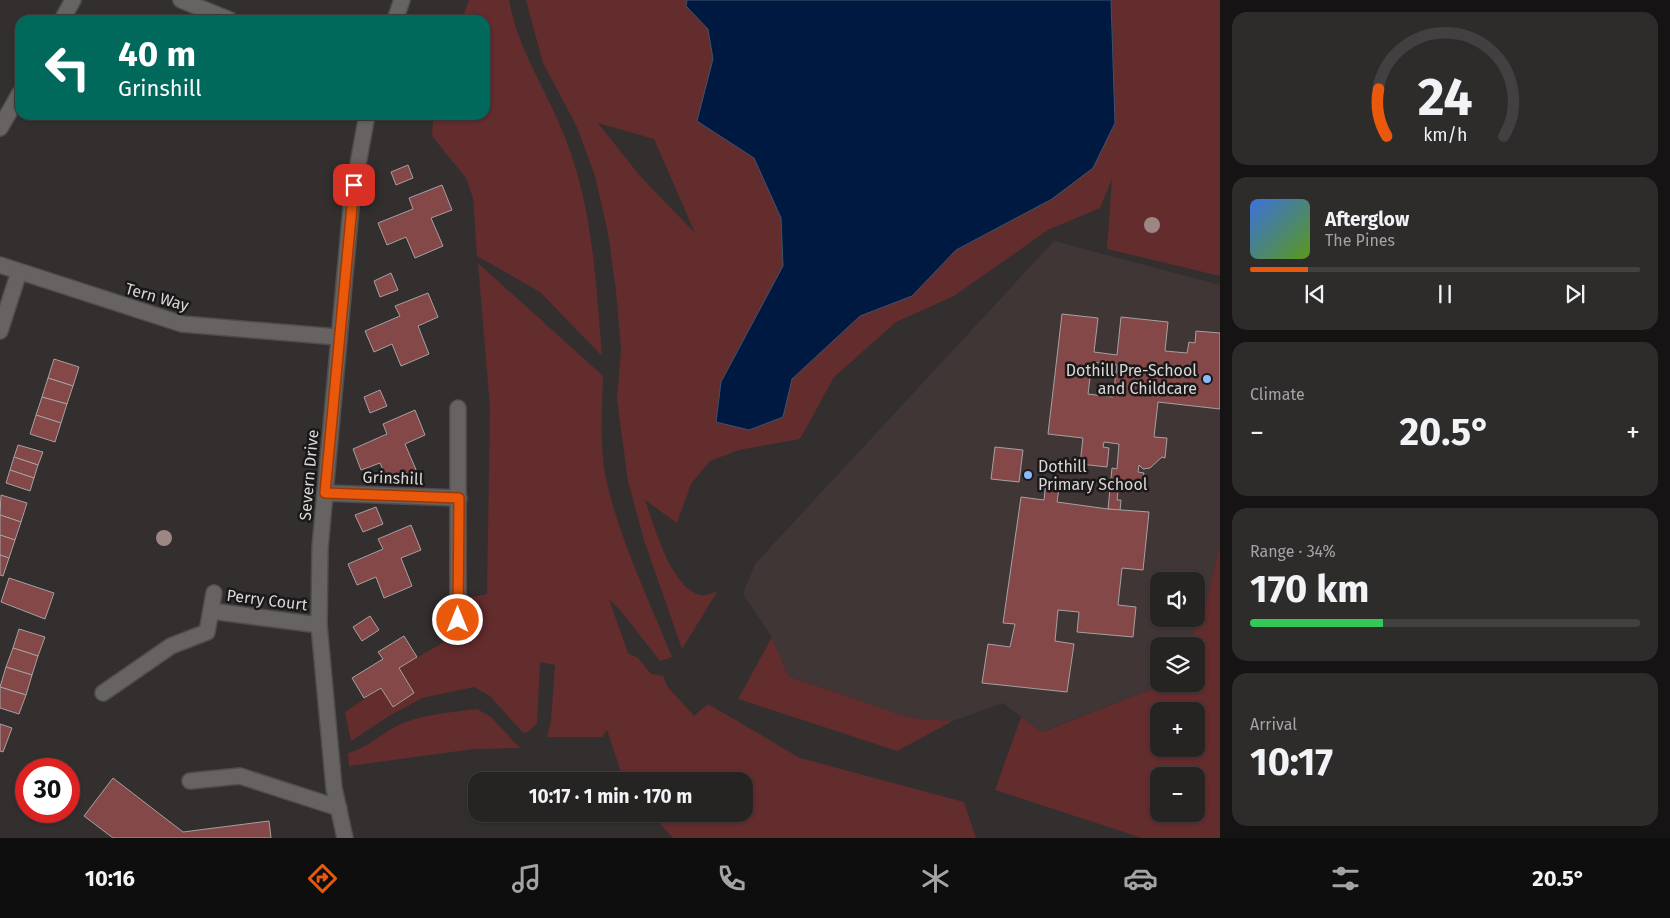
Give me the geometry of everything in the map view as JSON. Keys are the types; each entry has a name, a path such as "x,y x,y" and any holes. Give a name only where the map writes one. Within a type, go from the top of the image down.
{"street":[{"path":"65,15 74,0"},
{"path":"181,0 218,15"},
{"path":"397,15 402,0"},
{"path":"0,128 15,102"},
{"name":"Severn Drive","path":"345,838 334,788 319,625 320,548 352,197 366,120"},
{"name":"Tern Way","path":"0,265 182,324 338,337"},
{"path":"0,331 19,272"},
{"path":"458,408 458,620"},
{"name":"Grinshill","path":"325,493 459,498"},
{"name":"Perry Court","path":"102,693 171,646 207,632 214,594"},
{"name":"Perry Court","path":"210,611 319,625"},
{"path":"190,781 240,776 339,808"}],"shaded area":[{"path":"469,0 509,0 519,37 559,122 575,166 588,219 602,356 540,292 477,256 473,198 466,178 432,136 433,122 427,120 490,120 490,15 464,15"},
{"path":"526,0 687,0 686,6 708,29 713,59 697,121 754,158 781,217 783,266 721,382 749,430 782,417 792,379 860,316 912,296 956,250 1052,199 1114,62 1111,0 1220,0 1220,276 1107,249 1112,179 1100,208 1048,230 954,296 896,322 834,377 800,439 739,450 710,461 691,484 677,523 645,500 665,555 681,581 690,590 701,595 717,592 682,649 644,540 628,481 617,400 621,349 616,291 608,233 595,176 577,127 543,63","holes":["598,123 654,139 695,233 640,176"]},
{"name":"Dothill Primary School","path":"1054,241 1220,285 1220,543 1205,606 1205,572 1150,572 1150,627 1196,627 1192,637 1150,637 1150,690 1041,732 1003,703 953,721 910,718 788,676 772,637 743,594 755,564"},
{"path":"478,263 603,376 602,443 607,483 628,549 672,657 660,661 620,610 609,599 628,653 638,658 651,674 663,676 667,686 694,716 708,704 800,758 964,802 976,838 673,838 658,822 753,822 753,772 621,772 607,730 602,737 547,737 551,721 555,665 540,662 537,723 528,732 523,733 490,696 474,687 422,698 389,716 351,741 345,712 381,688 393,707 414,694 399,668 444,642 444,611 462,599 487,594 490,407"},
{"path":"1220,543 1220,838 1142,838 995,790 1021,717 1042,732 1150,690 1150,692 1205,692 1205,637 1192,637 1196,627 1205,627 1205,606"},
{"path":"772,637 788,676 910,718 953,721 897,751 738,699"},
{"path":"477,709 491,717 520,748 474,749 349,766 348,753 356,751 403,723 430,715"}],"water":[{"path":"687,0 1111,0 1115,123 1093,168 1052,199 956,250 912,296 860,316 792,379 783,417 749,430 716,422 721,382 783,266 781,218 754,158 697,121 713,59 708,29 686,6"}],"building":[{"path":"408,165 413,178 396,185 391,172"},
{"path":"442,185 452,210 431,218 443,246 415,258 406,237 387,245 378,223 413,209 409,198"},
{"path":"391,273 398,290 380,297 374,281"},
{"path":"428,293 438,317 418,326 429,354 401,366 392,344 374,352 365,331 400,316 395,306"},
{"path":"1062,314 1098,318 1094,352 1117,355 1121,317 1168,322 1165,351 1187,353 1189,342 1195,343 1196,331 1220,333 1220,409 1158,402 1154,437 1167,438 1165,458 1162,457 1150,468 1143,469 1139,465 1138,472 1144,473 1142,485 1119,484 1117,500 1121,500 1120,511 1108,509 1112,468 1117,469 1119,444 1104,442 1103,447 1109,448 1107,467 1080,464 1083,438 1048,434","holes":["1092,362 1117,365 1113,397 1088,394"]},
{"path":"54,359 79,367 73,386 48,378"},
{"path":"48,378 73,386 67,404 42,397"},
{"path":"380,390 387,406 370,413 364,397"},
{"path":"42,397 67,404 61,423 36,415"},
{"path":"415,410 425,435 405,444 417,472 389,483 380,463 361,470 353,449 387,434 383,424"},
{"path":"36,415 61,423 55,442 30,434"},
{"path":"18,445 43,452 38,465 14,457"},
{"path":"995,447 1023,450 1019,482 991,479"},
{"path":"14,457 38,465 34,478 10,470"},
{"path":"10,470 34,478 30,491 6,483"},
{"path":"1046,481 1060,482 1057,502 1149,512 1143,570 1122,568 1118,605 1136,607 1133,637 1077,632 1079,612 1058,610 1055,641 1074,644 1067,692 982,683 988,644 1010,647 1015,624 1003,623 1021,497 1044,500"},
{"path":"1,495 27,503 21,522 0,515"},
{"path":"376,507 383,524 363,532 355,515"},
{"path":"0,515 21,522 15,540 0,535"},
{"path":"411,525 421,550 401,558 412,586 384,598 376,577 357,585 348,564 383,549 378,539"},
{"path":"0,535 15,540 9,558 0,555"},
{"path":"0,555 9,558 3,576 0,575"},
{"path":"9,578 54,593 45,619 1,602"},
{"path":"370,616 379,630 362,641 353,627"},
{"path":"19,629 45,637 38,656 13,648"},
{"path":"404,636 417,657 399,668 414,693 393,707 381,688 364,698 352,678 383,659 378,652"},
{"path":"13,648 38,656 32,675 6,667"},
{"path":"6,667 32,675 26,695 0,687"},
{"path":"0,687 26,695 19,714 0,708"},
{"path":"0,724 12,728 3,752 0,751"},
{"path":"113,778 183,832 269,821 271,838 113,838 84,816"}],"place":[{"name":"Dothill Pre-School and Childcare","path":"1207,379"},
{"name":"Dothill Primary School","path":"1028,475"}],"route":[{"path":"354,185 338,337 325,493 459,498 458,620"}]}
